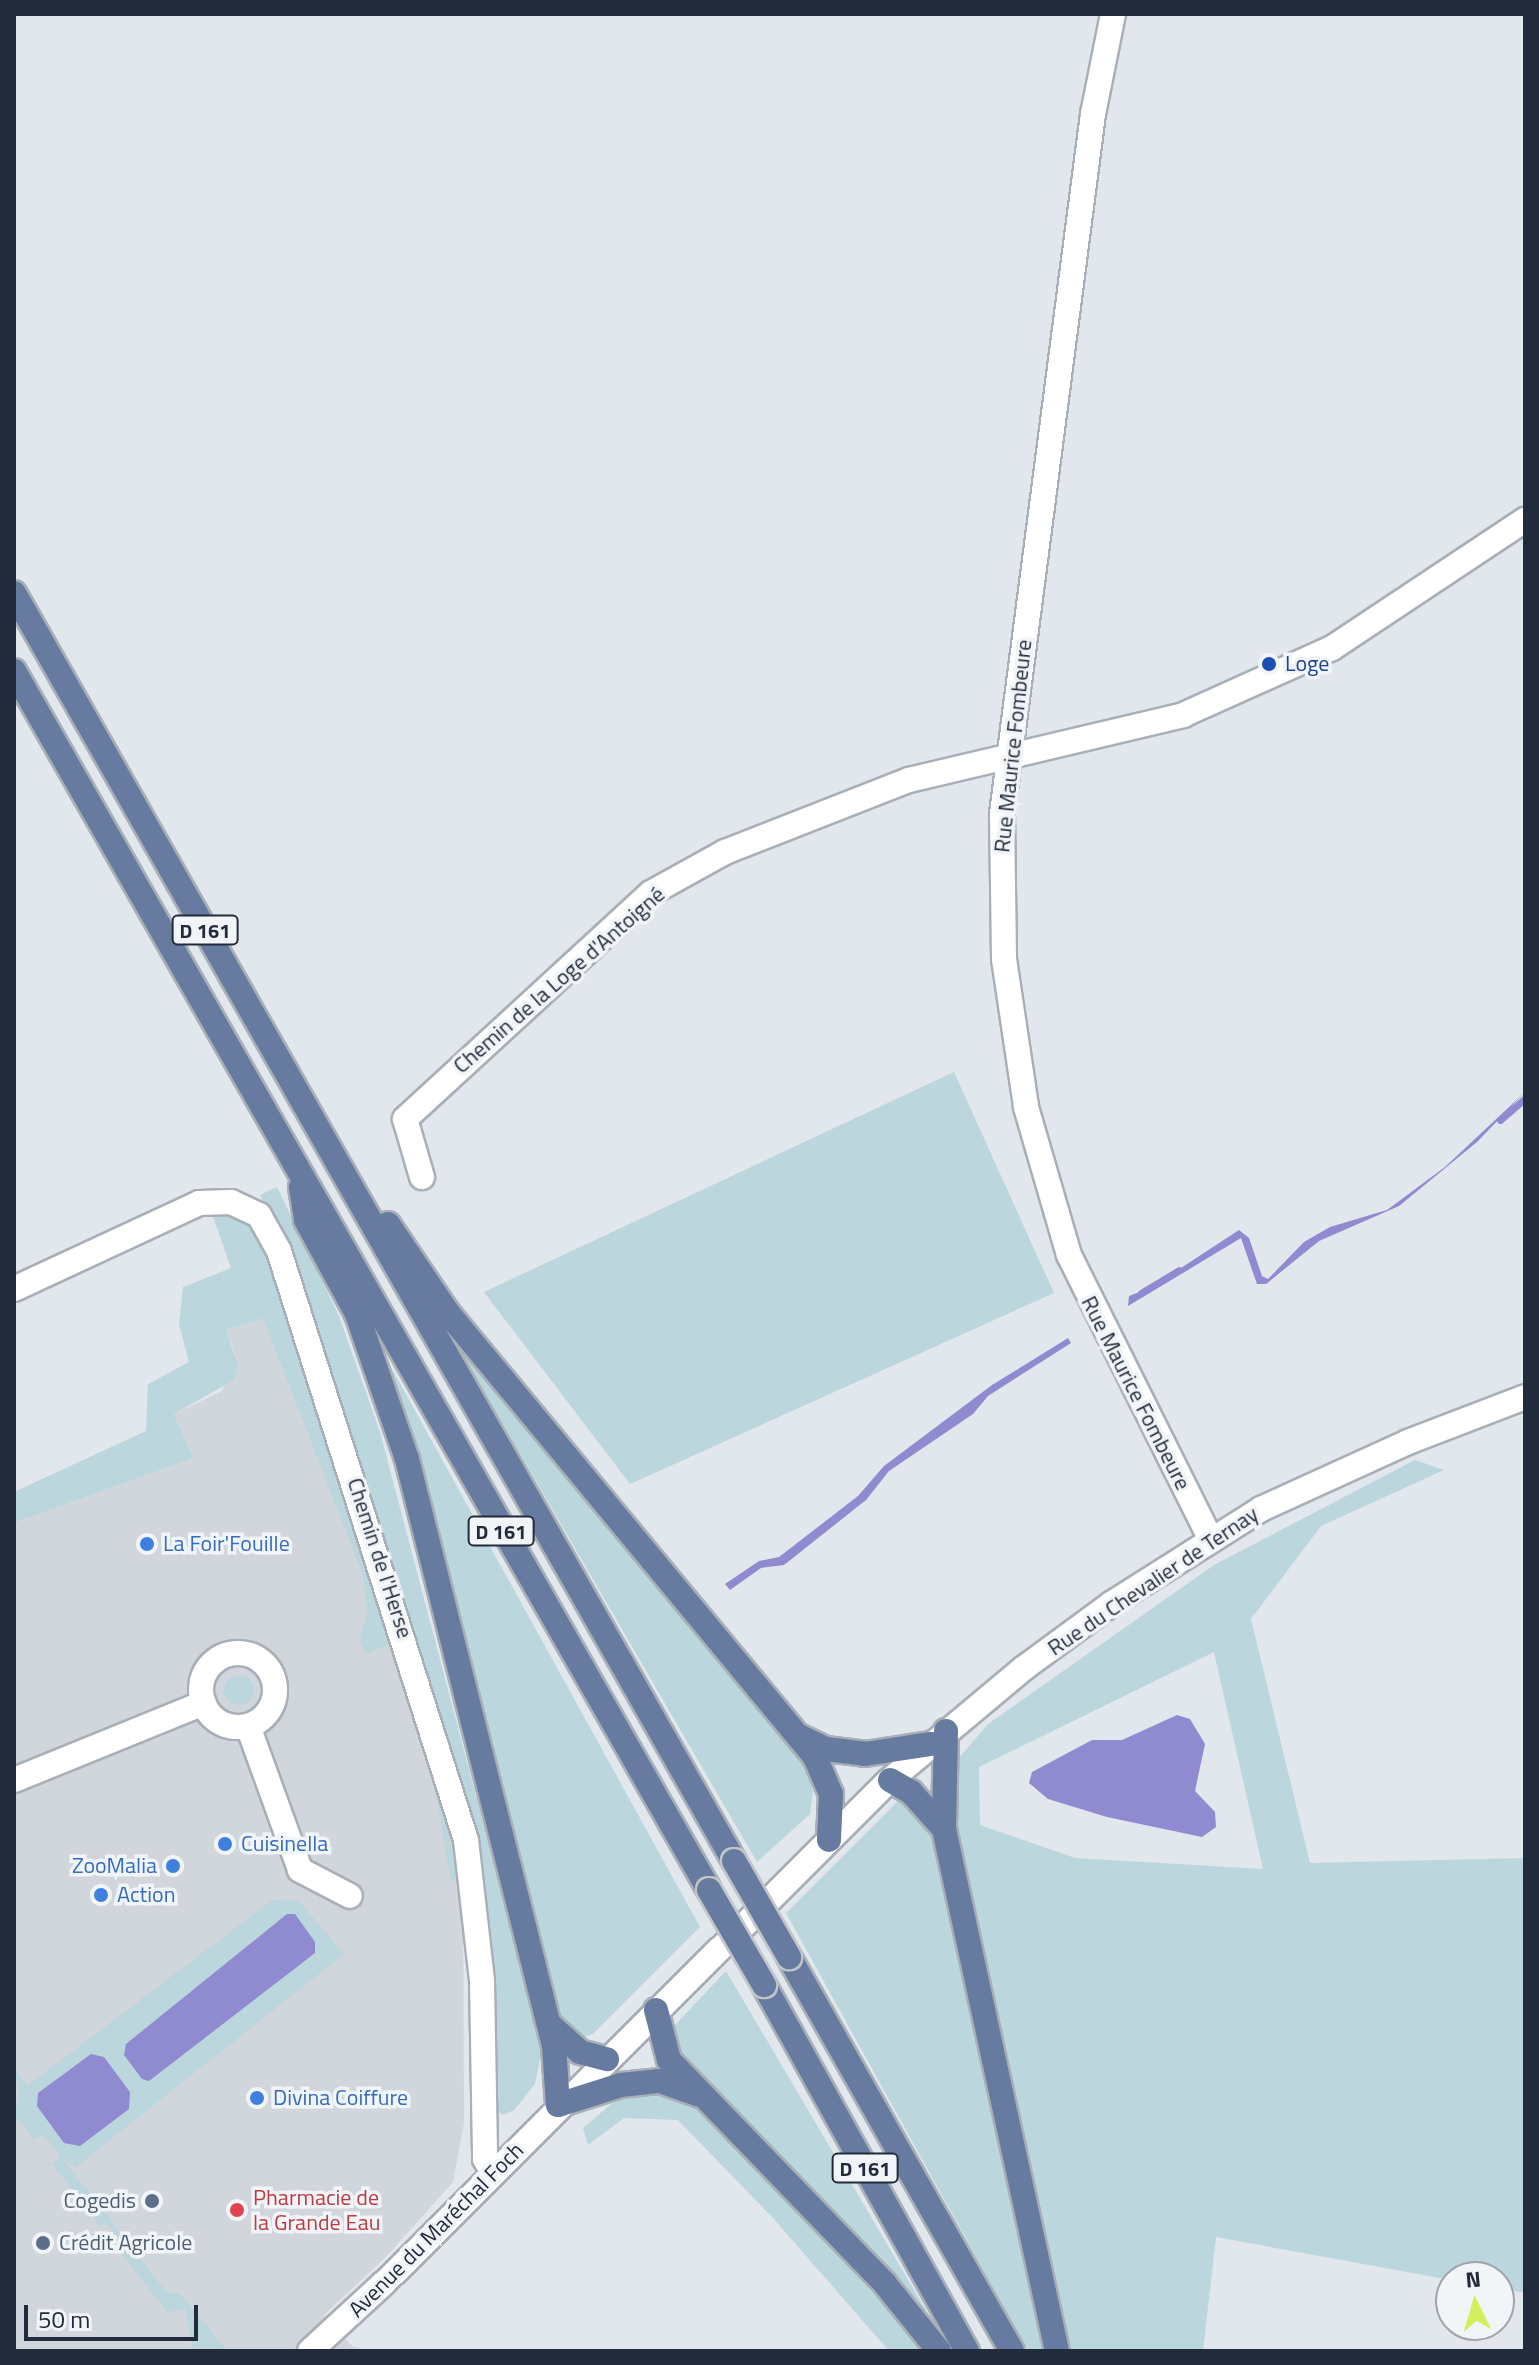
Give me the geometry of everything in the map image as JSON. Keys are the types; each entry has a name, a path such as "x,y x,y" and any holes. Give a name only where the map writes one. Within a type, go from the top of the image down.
{"main road":[{"name":"D 161","path":"14,593 1012,2351"},
{"name":"D 161","path":"14,671 764,1985 967,2351"},
{"path":"336,1160 379,1210 448,1313 815,1757 831,1794 829,1840"},
{"path":"298,1169 306,1220 357,1314 407,1459 548,2023 558,2105 621,2085 660,2081 699,2095"},
{"path":"796,1734 826,1749 865,1754 939,1738 944,1829 1057,2351"},
{"path":"890,1780 911,1792 944,1829"},
{"path":"656,2010 669,2060 699,2095 885,2284 939,2351"},
{"path":"548,2023 563,2042 607,2059"}],"street":[{"name":"Rue Maurice Fombeure","path":"1113,14 1093,114 1009,755 1000,883 1004,959 1015,1047 1044,1182 1109,1344 1210,1538"},
{"name":"Chemin de la Loge d'Antoigné","path":"422,1177 405,1119 651,893 725,852 909,780 1183,715 1332,648 1525,520"},
{"name":"Chemin de l'Herse","path":"14,1289 199,1203 231,1202 259,1215 279,1251 466,1840 482,1981 485,2159 493,2173"},
{"name":"Rue du Chevalier de Ternay","path":"656,2010 890,1780 1111,1604 1210,1538 1331,1475 1525,1397"},
{"path":"234,1654 257,1658 273,1676 274,1701 259,1721 248,1726 217,1720 204,1703 202,1681 213,1663 234,1654"},
{"path":"14,1780 204,1703"},
{"path":"248,1726 300,1870 350,1896"},
{"name":"Avenue du Maréchal Foch","path":"310,2351 656,2010"}],"shaded area":[{"path":"954,1072 1054,1293 630,1484 484,1292"},
{"path":"1525,1092 1477,1142 1399,1206 1319,1241 1266,1284 1257,1284 1241,1238 1128,1306 1129,1296 1152,1287 1239,1230 1249,1238 1262,1276 1268,1279 1304,1242 1330,1227 1387,1210 1445,1167"},
{"path":"277,1187 339,1316 380,1432 537,2027 541,2054 535,2084 514,2110 503,2115 494,2109 493,1990 477,1847 326,1353 301,1281 260,1195"},
{"path":"226,1215 249,1222 273,1261 396,1641 463,1874 451,1882 434,1780 389,1644 366,1654 360,1639 367,1612 363,1575 263,1318 226,1330 238,1365 234,1380 174,1414 193,1458 14,1523 14,1492 146,1431 148,1384 189,1362 179,1324 183,1287 231,1268 213,1217"},
{"path":"263,1317 396,1641 463,1874 464,2123 453,2182 385,2258 324,2315 352,2346 368,2351 14,2351 14,1523 193,1458 174,1414 222,1391 235,1353 226,1330"},
{"path":"370,1329 700,1927 593,2034 580,2038 566,2029 555,2010"},
{"path":"449,1331 803,1758 813,1792 810,1814 757,1862"},
{"path":"1068,1338 1071,1343 988,1396 973,1414 889,1471 866,1500 784,1565 761,1568 730,1590 725,1584 759,1561 779,1557 858,1496 884,1466 992,1385"},
{"path":"1415,1460 1444,1470 1321,1526 1251,1619 1310,1863 1525,1858 1525,2293 1515,2291 1515,2261 1435,2261 1435,2277 1216,2237 1203,2351 1069,2351 954,1819 957,1760 988,1724 1214,1565","holes":["1214,1652 1263,1869 1075,1858 980,1825 979,1767"]},
{"path":"239,1675 250,1679 254,1690 250,1701 239,1705 228,1701 224,1690 228,1679"},
{"path":"1177,1715 1190,1719 1205,1744 1195,1791 1215,1812 1216,1827 1202,1837 1107,1817 1048,1799 1029,1783 1032,1772 1092,1740 1122,1740"},
{"path":"902,1797 931,1822 1049,2351 1028,2351 786,1913"},
{"path":"272,1900 299,1901 344,1954 76,2167 63,2159 167,2293 180,2294 228,2351 193,2351 185,2309 167,2312 118,2249 123,2244 106,2222 100,2226 52,2164 61,2157 43,2134 34,2140 14,2114 19,2093 14,2069 28,2085"},
{"path":"287,1914 295,1914 315,1942 315,1953 149,2081 142,2079 124,2055 126,2044"},
{"path":"726,1971 950,2351 674,2048 673,2027"},
{"path":"91,2054 104,2057 130,2092 129,2109 80,2146 64,2143 37,2106 38,2093"},
{"path":"659,2092 691,2104 709,2118 927,2351 889,2351 773,2218 678,2120 624,2118 588,2145 583,2128 610,2105 634,2093"}],"waterway":[{"path":"1500,1120 1525,1098"},
{"path":"1141,1293 1179,1270"}],"place":[{"name":"Loge","path":"1269,664"},
{"name":"La Foir'Fouille","path":"147,1544"},
{"name":"Cuisinella","path":"225,1844"},
{"name":"ZooMalia","path":"173,1866"},
{"name":"Action","path":"101,1895"},
{"name":"Divina Coiffure","path":"257,2098"},
{"name":"Cogedis","path":"152,2201"},
{"name":"Pharmacie de la Grande Eau","path":"237,2210"},
{"name":"Crédit Agricole","path":"43,2243"}]}
